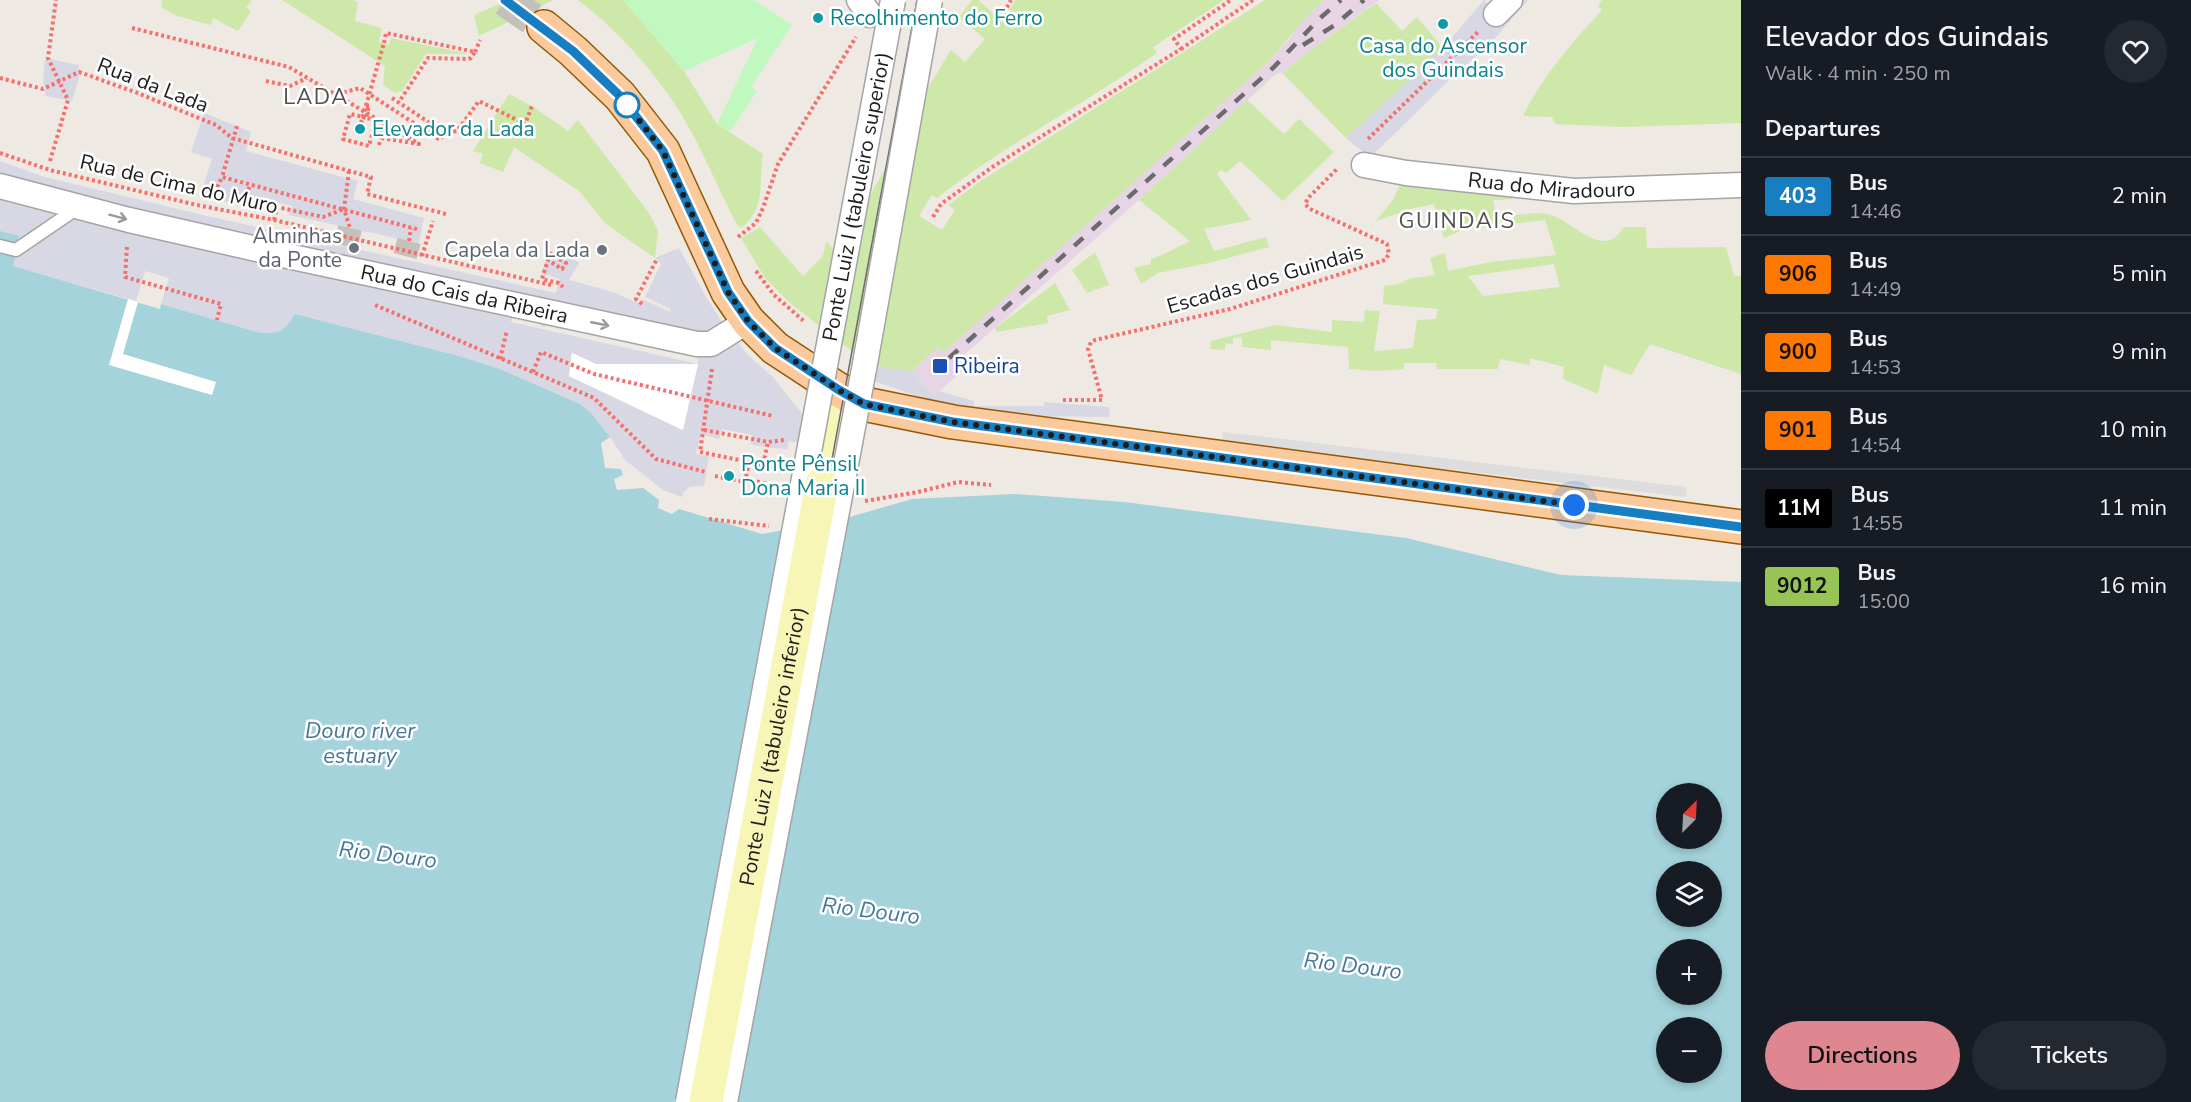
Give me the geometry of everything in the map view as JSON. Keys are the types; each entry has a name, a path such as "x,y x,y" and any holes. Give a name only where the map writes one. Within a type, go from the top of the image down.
{"main road":[{"path":"544,27 620,96 663,151 728,292 748,321 775,348 864,404 953,422 1741,527"},
{"name":"Ponte Luiz I (tabuleiro inferior)","path":"706,1102 839,390"}],"street":[{"name":"Ponte Luiz I (tabuleiro superior)","path":"688,1102 893,0"},
{"name":"Ponte Luiz I (tabuleiro superior)","path":"725,1102 930,0"},
{"name":"Rua do Miradouro","path":"1364,165 1406,173 1574,191 1741,185"},
{"name":"Rua do Cais da Ribeira","path":"0,186 283,255 550,314 697,344 715,342"},
{"path":"715,342 748,321"}],"lane":[{"path":"0,246 16,250 80,207"}],"path":[{"path":"50,161 68,100 48,58 56,0"},
{"path":"1001,18 1011,0"},
{"path":"1181,49 1174,39 1231,0"},
{"path":"933,217 941,204 994,166 1181,49 1253,0"},
{"path":"738,244 738,236 756,223 778,164 864,8"},
{"path":"1366,141 1502,8"},
{"path":"132,28 289,67 419,144 381,138"},
{"path":"366,106 369,106 366,118 376,120 369,146 343,139 350,114 364,117 362,121 366,106 384,43 386,33 414,37 475,52"},
{"path":"399,102 428,58 471,58 480,40"},
{"name":"Rua da Lada","path":"0,78 43,89 79,72 216,125 232,138 371,177 367,194 446,214"},
{"path":"266,81 290,86 307,77"},
{"path":"338,94 360,88 440,140 445,133"},
{"path":"392,98 445,133 457,131 479,100 525,124 532,105"},
{"path":"379,145 385,123"},
{"path":"212,198 222,177 237,126"},
{"name":"Rua de Cima do Muro","path":"0,153 62,172 197,205 274,220 551,285"},
{"name":"Escadas dos Guindais","path":"1063,400 1102,400 1088,349 1091,342 1095,340 1230,309 1385,260 1389,254 1387,244 1310,209 1305,204 1308,198 1340,166"},
{"path":"349,171 344,209 350,228"},
{"path":"222,177 420,230"},
{"path":"243,207 250,185"},
{"path":"274,220 277,207 323,217 344,209"},
{"path":"422,256 433,221"},
{"path":"409,241 411,228"},
{"path":"128,239 125,277 221,304 216,320"},
{"path":"549,253 566,263 562,269 549,260 542,279 559,283"},
{"path":"639,300 636,299 657,259"},
{"path":"749,262 774,295 807,323"},
{"path":"370,303 594,398 656,459 706,472"},
{"path":"500,358 507,329"},
{"path":"715,342 709,400 700,452 763,465 768,442"},
{"path":"533,372 541,352 594,374 773,416"},
{"path":"704,430 761,441"},
{"path":"715,476 745,482 749,462"},
{"path":"751,480 780,487"},
{"path":"856,503 958,482 991,485"},
{"path":"709,519 773,526"}],"shaded area":[{"path":"1324,0 1379,0 1282,73 1275,75 1139,200 954,364 961,372 934,396 912,371 938,347 943,352 1269,61 1307,14"},
{"path":"1484,0 1496,14 1521,0 1528,0 1490,44 1451,78 1370,158 1346,138 1443,48"},
{"path":"45,58 79,65 79,78 72,101 46,96 43,82"},
{"path":"204,113 251,132 246,151 358,181 353,199 424,218 419,243 289,215 292,206 265,200 261,211 200,195 212,159 191,152"},
{"path":"0,161 45,177 207,216 556,293 560,279 541,273 550,250 561,257 565,252 579,263 569,280 613,292 640,304 642,299 670,312 671,309 645,297 661,264 655,258 679,248 729,333 749,356 772,376 801,412 809,424 814,446 789,441 787,449 764,447 750,444 752,435 722,429 719,439 701,434 696,454 709,456 704,486 689,487 682,497 663,490 625,460 610,437 580,404 500,369 459,356 295,314 287,328 273,334 257,332 161,304 169,278 145,271 136,301 12,266 19,237 0,231","holes":["550,313 697,344 698,364 511,322 513,316 541,323 541,326 546,327","572,353 596,364 698,364 682,430 569,376"]},
{"path":"872,367 912,371 934,396 939,391 974,401 974,406 1044,406 1044,402 1109,407 1110,417 1023,416 940,404 871,380"},
{"path":"1223,432 1687,487 1686,497 1222,443"}],"green space":[{"path":"162,0 252,0 246,8 251,11 238,31 213,18 211,25 177,16 161,7"},
{"path":"282,0 352,0 358,2 355,21 382,28 379,42 389,45 391,38 469,54 426,54 402,91 395,93 383,85 385,66"},
{"path":"508,0 553,0 479,36 474,15"},
{"path":"578,0 623,0 684,71 717,124 763,154 758,202 755,211 742,228 737,225 683,117 661,85 622,39"},
{"path":"623,0 754,0 792,25 751,87 757,91 730,132 717,124 758,38 684,71"},
{"path":"972,0 978,0 1003,22 1015,0 1224,0 1153,47 1157,53 1130,72 990,160 937,198 932,195 919,216 942,230 955,210 948,205 979,182 1265,0 1324,0 1269,61 943,353 938,347 912,371 872,367 790,303 765,278 741,238 760,227 803,276 823,256 826,242 839,254 928,88 951,50 965,62 985,39 959,17"},
{"path":"1602,0 1741,0 1741,123 1623,127 1555,124 1552,117 1523,116 1549,73 1602,10 1598,6"},
{"path":"1376,3 1402,31 1417,17 1443,48 1346,138 1282,73"},
{"path":"509,94 532,106 568,131 578,120 649,213 658,231 655,258 606,224 579,191 514,147 503,172 480,163 483,154 473,151"},
{"path":"1247,100 1284,134 1299,119 1334,152 1283,201 1240,161 1226,173 1220,170 1217,174 1251,220 1204,229 1214,251 1266,237 1269,247 1209,263 1158,273 1141,284 1134,268 1151,264 1151,259 1190,241 1139,200"},
{"path":"1402,180 1510,193 1512,199 1493,200 1496,218 1547,214 1557,217 1587,236 1606,241 1615,237 1624,227 1646,227 1647,248 1726,247 1734,276 1741,276 1741,374 1650,344 1631,375 1604,365 1598,394 1563,379 1564,367 1530,358 1530,365 1500,359 1498,369 1437,369 1436,363 1404,363 1404,369 1376,371 1349,369 1348,347 1271,340 1271,350 1242,347 1242,337 1233,338 1233,344 1225,343 1225,350 1210,349 1211,341 1275,325 1332,332 1332,320 1364,322 1365,310 1380,311 1374,351 1413,348 1417,320 1436,319 1438,309 1383,304 1384,286 1435,275 1430,258 1445,253 1448,271 1491,262 1556,255 1545,220 1462,230 1444,238 1434,204 1376,221 1393,200","holes":["1554,264 1560,287 1483,296 1468,276"]},
{"path":"1095,252 1109,285 1087,293 1072,270"},
{"path":"1055,283 1070,310 1047,316 1048,323 996,332 995,328"}],"water":[{"name":"Douro river estuary","path":"0,231 19,236 13,266 160,309 161,304 264,333 280,331 288,325 295,314 459,356 500,369 580,404 591,413 610,437 601,443 605,468 621,469 623,475 614,479 617,490 643,488 659,500 658,508 672,514 679,509 762,534 843,519 912,499 1015,494 1124,502 1406,538 1561,575 1741,582 1741,1102 0,1102"}],"pier":[{"path":"128,299 138,302 123,354 216,382 212,395 109,365"},
{"path":"572,353 596,364 698,364 683,430 569,376"}],"tunnel":[{"path":"505,0 544,27"},
{"path":"346,246 350,228"},
{"path":"405,256 409,241"}],"tram line":[{"path":"697,1102 902,0"},
{"path":"713,1102 917,0"}],"railway":[{"path":"949,358 1274,67 1319,19 1341,0"},
{"path":"1303,45 1335,25 1364,0"}],"bus line":[{"name":"403","path":"505,0 573,51 620,96 663,151 711,259 728,292 748,321 775,348 864,404 953,422 1741,527"}],"place":[{"name":"Recolhimento do Ferro","path":"818,18"},
{"name":"Casa do Ascensor dos Guindais","path":"1443,24"},
{"name":"Elevador da Lada","path":"360,129"},
{"name":"Alminhas da Ponte","path":"354,248"},
{"name":"Capela da Lada","path":"602,250"},
{"name":"Ribeira","path":"940,366"},
{"name":"Ponte Pênsil Dona Maria II","path":"729,476"}],"district":[{"name":"LADA","path":"316,96"},
{"name":"GUINDAIS","path":"1457,220"}],"route":[{"path":"627,105 620,96 663,151 711,259 728,292 748,321 775,348 864,404 953,422 1574,505"}],"water label":[{"name":"Rio Douro","path":"388,854"},
{"name":"Rio Douro","path":"871,910"},
{"name":"Rio Douro","path":"1353,965"}]}
